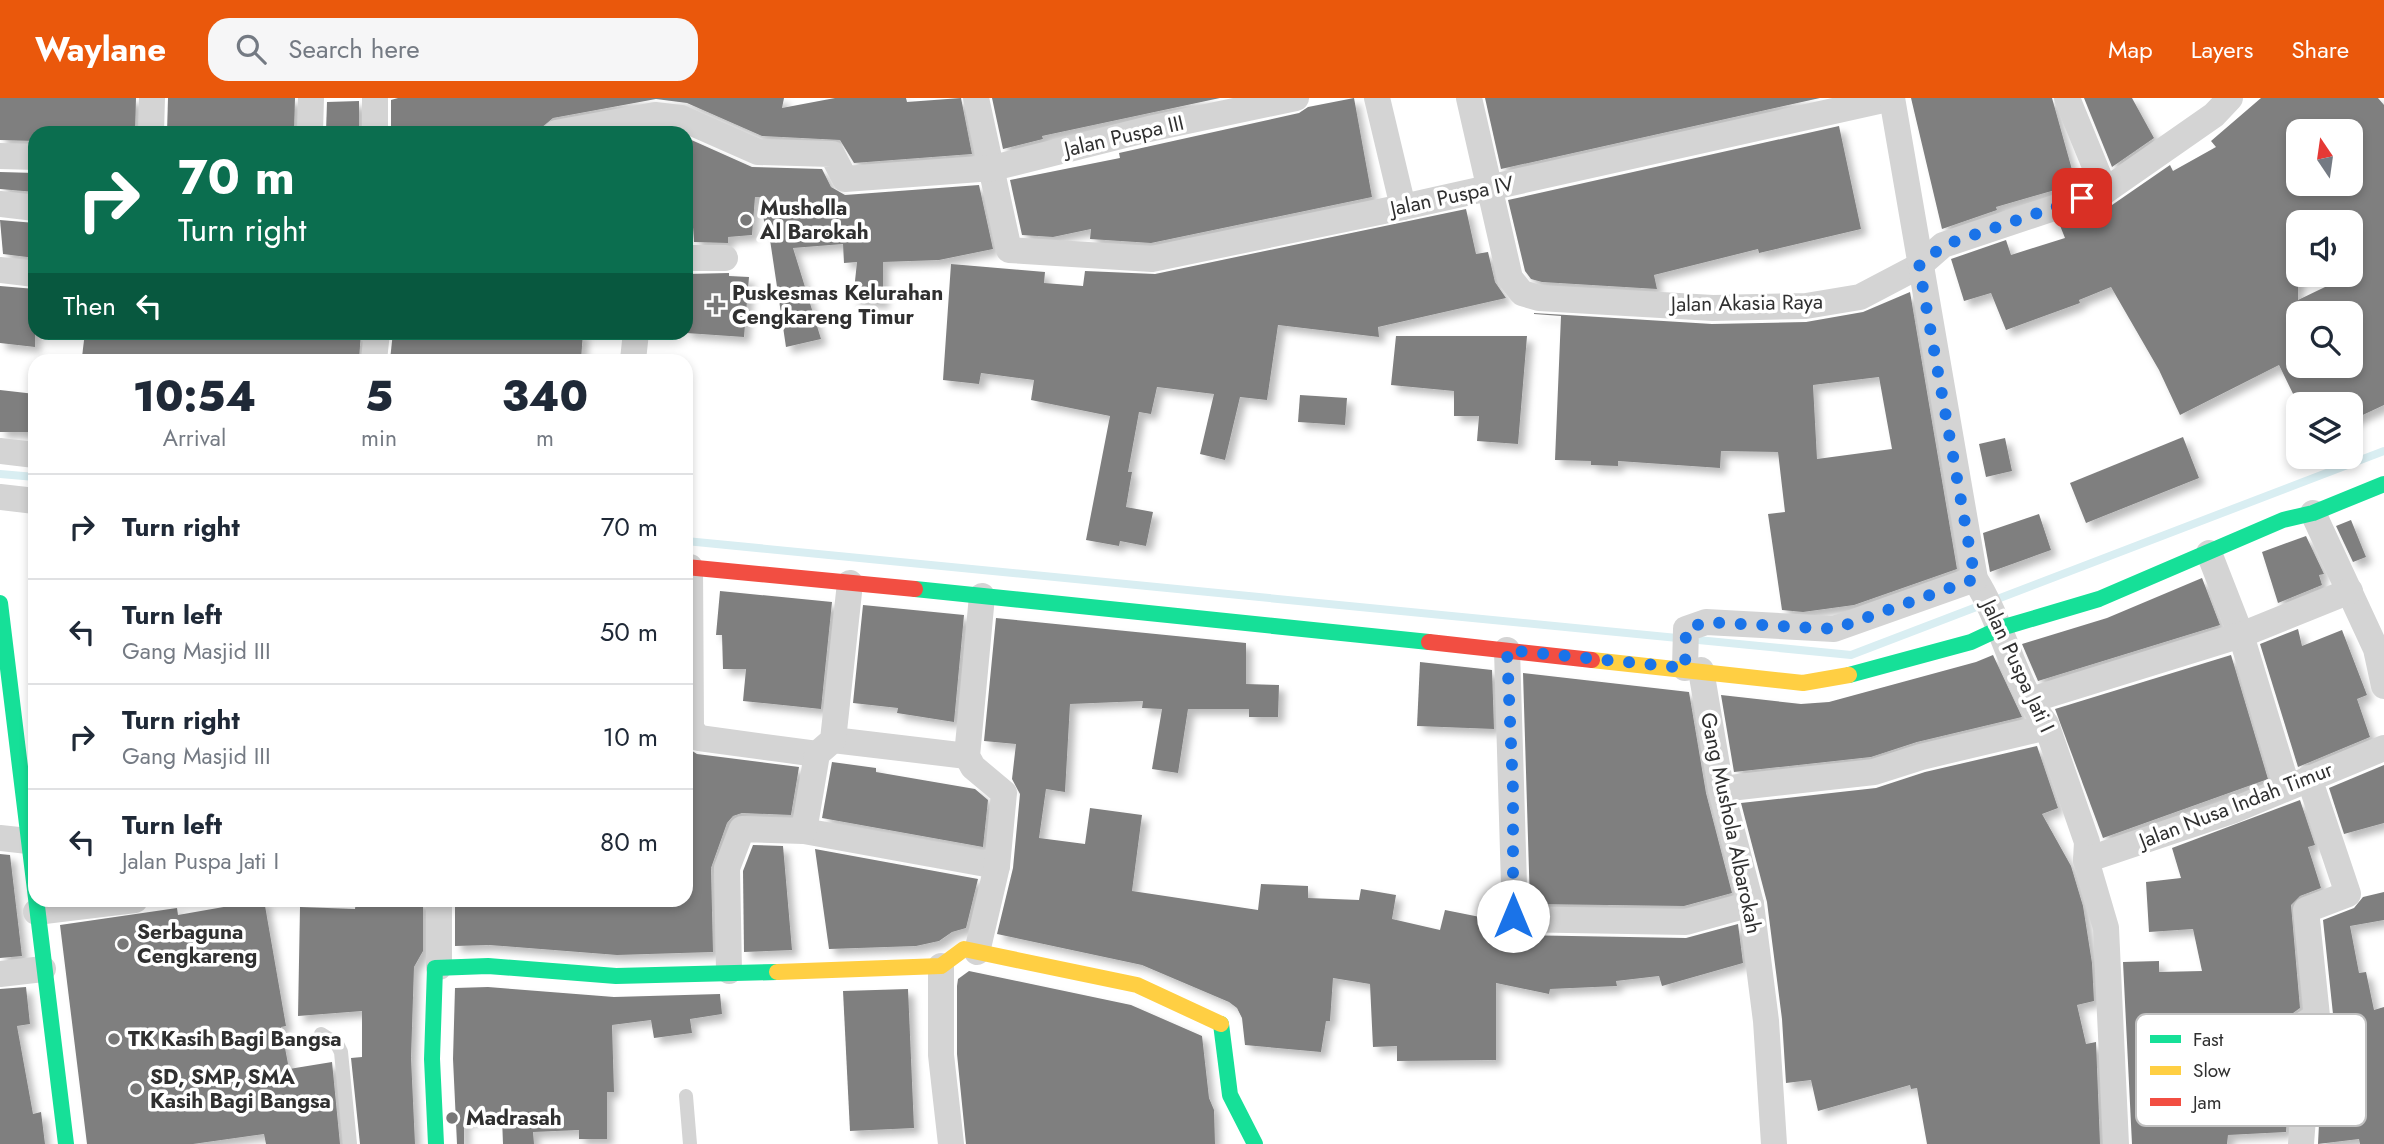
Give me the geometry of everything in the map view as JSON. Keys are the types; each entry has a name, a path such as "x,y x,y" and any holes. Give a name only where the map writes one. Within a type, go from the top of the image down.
{"street":[{"path":"151,126 152,98"},
{"path":"310,126 311,98"},
{"path":"375,98 375,126"},
{"path":"976,98 993,168"},
{"name":"Jalan Puspa III","path":"656,115 681,118 758,152 832,154 845,179 993,168 1149,129 1296,98"},
{"path":"1377,98 1403,207"},
{"path":"1468,98 1489,187"},
{"name":"Jalan Puspa IV","path":"993,168 1009,250 1152,259 1403,207 1892,98"},
{"name":"Jalan Puspa Jati I","path":"1892,98 1919,266 1979,584 2031,700 2047,727 2088,842 2086,860 2106,928 2116,1144"},
{"path":"2067,98 2105,191"},
{"name":"Jalan Akasia Raya","path":"1489,187 1510,278 1522,293 1539,298 1713,308 1806,306 1860,297 1919,266 1944,245 2105,191 2214,115 2230,98"},
{"path":"595,126 656,115"},
{"path":"0,156 28,157"},
{"path":"0,204 28,207"},
{"path":"693,258 725,258"},
{"path":"0,270 28,273"},
{"path":"0,452 28,454"},
{"path":"693,567 1507,650 1689,657 1803,683 1827,681 1971,642 1999,625 2099,598 2283,520 2313,513 2384,484"},
{"path":"0,497 28,499"},
{"path":"2313,513 2376,649 2384,686"},
{"path":"2208,553 2298,782 2348,894 2306,909 2317,1014"},
{"path":"803,831 825,747 850,583"},
{"path":"1689,657 1686,629 1706,622 1834,629 1979,584"},
{"path":"2031,700 2241,635 2350,591"},
{"path":"977,952 997,866 1004,793 973,767 967,756 982,596"},
{"path":"0,603 28,841 0,838"},
{"path":"1507,650 1515,919 1686,922 1751,904"},
{"name":"Gang Mushola Albarokah","path":"1689,657 1751,904 1766,1021 1774,1144"},
{"path":"1721,789 1874,772 1922,757 2047,727"},
{"path":"693,732 699,738 967,756"},
{"name":"Jalan Nusa Indah Timur","path":"2086,860 2232,811 2384,748"},
{"path":"729,971 727,868 742,829 803,831 997,866"},
{"path":"35,907 66,1144"},
{"path":"36,912 77,907"},
{"path":"439,907 439,967"},
{"path":"436,1144 432,1059 433,971 439,967 488,967 617,976 942,966 964,949 1137,985 1221,1021 1230,1095 1255,1144"},
{"path":"942,966 941,1055 951,1144"},
{"path":"0,974 43,969"},
{"path":"2301,1144 2302,1126"}],"lane":[{"path":"321,1034 337,1044 341,1052 351,1144"},
{"path":"685,1096 690,1144"}],"building":[{"path":"0,98 136,98 135,126 28,126 28,141 0,140"},
{"path":"168,98 295,98 294,126 167,126"},
{"path":"784,98 782,108 835,98 906,98 907,102 961,98 972,154 854,163 840,140 762,136 687,103 656,99 553,118 543,126 391,126 391,100"},
{"path":"992,98 1220,98 1042,136 1043,139 1003,149"},
{"path":"1354,98 1372,197 1151,243 1090,239 1091,229 1053,237 1022,235 1010,180 1120,158 1119,153"},
{"path":"1485,98 1820,98 1501,169"},
{"path":"1911,98 2052,98 2076,184 1996,207 1997,210 1942,229"},
{"path":"2084,98 2132,98 2154,138 2112,167"},
{"path":"2261,98 2378,98 2384,105 2384,405 2363,415 2363,392 2292,392 2279,365 2180,415 2159,370 2111,287 2079,300 2080,303 2006,330 1991,293 1964,301 1951,259 2006,240 2011,255 2065,238 2059,223 2112,205 2170,165 2173,171 2216,147 2211,141"},
{"path":"359,101 359,126 326,126 327,102"},
{"path":"1839,126 1861,229 1759,253 1758,249 1654,275 1657,289 1542,282 1531,279 1525,271 1508,200"},
{"path":"693,141 752,167 822,169 831,187 845,195 979,185 993,249 939,260 883,262 883,303 853,300 857,262 844,263 843,244 793,248 821,339 786,347 769,233 766,233 760,197 755,197 752,235 728,237 728,243 694,242"},
{"path":"0,172 28,173 28,191 0,189"},
{"path":"1466,209 1476,254 1488,252 1495,282 1506,298 1378,327 1379,337 1278,325 1267,400 1240,397 1225,460 1200,454 1214,394 1157,387 1151,414 1139,412 1128,472 1132,472 1126,507 1153,512 1146,546 1120,541 1119,546 1086,540 1110,416 1031,400 1034,380 981,373 979,384 943,380 951,264 1045,272 1044,283 1083,286 1085,271 1155,274"},
{"path":"0,220 28,222 28,257 3,254"},
{"name":"Puskesmas Kelurahan Cengkareng Timur","path":"729,273 729,276 749,277 744,337 693,333 693,274"},
{"path":"0,286 28,288 28,340 35,340 35,347 0,343"},
{"path":"1910,292 1957,569 1854,605 1803,612 1782,610 1768,514 1785,512 1778,452 1721,451 1720,468 1618,461 1618,466 1591,465 1591,461 1555,460 1561,316 1534,313 1712,324 1806,322 1863,312","holes":["1879,377 1892,449 1817,459 1813,385"]},
{"path":"1396,336 1527,336 1518,444 1477,441 1479,416 1454,416 1454,391 1391,385"},
{"path":"84,340 360,340 359,354 82,354"},
{"path":"392,340 582,340 581,354 391,354"},
{"path":"0,390 28,393 28,432 0,432"},
{"path":"1300,395 1347,398 1345,425 1298,422"},
{"path":"2183,437 2199,478 2086,523 2070,483"},
{"path":"2005,438 2012,471 1986,477 1979,444"},
{"path":"2039,514 2051,550 1990,572 1983,533"},
{"path":"2351,520 2366,557 2353,562 2336,526"},
{"path":"2306,536 2324,574 2319,575 2322,585 2278,603 2262,552"},
{"path":"2202,578 2220,625 2038,681 2022,644 2107,618"},
{"path":"720,591 832,602 821,709 743,701 746,669 723,669 722,635 716,635"},
{"path":"863,605 964,615 954,722 897,713 898,708 853,703"},
{"path":"996,618 1246,643 1246,684 1279,685 1278,717 1249,717 1249,709 1188,709 1178,773 1152,769 1162,709 1142,708 1143,701 1070,704 1065,792 1046,789 1039,838 1085,844 1090,808 1142,815 1132,891 1258,910 1261,884 1308,886 1308,898 1359,900 1361,889 1396,895 1392,919 1440,930 1445,910 1500,921 1507,932 1515,935 1686,938 1738,924 1743,963 1662,986 1659,976 1616,981 1617,986 1550,989 1549,994 1496,983 1496,1060 1397,1061 1397,1046 1373,1047 1370,984 1333,978 1330,1021 1326,1021 1321,1052 1245,1045 1242,1018 1237,1008 1229,1002 1142,965 997,934 1013,868 1020,794 1012,779 1016,744 984,741"},
{"path":"2298,629 2302,646 2342,630 2367,695 2357,699 2370,737 2298,767 2260,644"},
{"path":"1993,655 2022,717 1917,742 1871,757 1734,772 1721,695 1801,704 1829,702"},
{"path":"2231,655 2268,779 2103,838 2055,709"},
{"path":"1420,662 1492,670 1494,729 1417,726"},
{"path":"1523,673 1689,692 1706,793 1732,893 1684,906 1530,904"},
{"path":"2037,746 2058,808 2042,814 2071,866 2083,906 2092,963 2094,1001 2077,1005 2086,1044 2096,1042 2100,1144 1927,1144 1917,1088 1911,1089 1910,1085 1818,1111 1811,1080 1786,1083 1782,1019 1767,902 1741,803 1876,788 1925,772"},
{"path":"693,751 799,767 791,815 742,813 733,816 727,823 711,868 713,952 617,955 489,945 455,946 455,907 693,907"},
{"path":"832,762 876,768 876,772 975,789 988,800 983,847 822,818"},
{"path":"2384,765 2384,823 2344,834 2329,788"},
{"path":"2300,800 2315,845 2308,847 2321,888 2300,896 2291,905 2300,1008 2292,1014 2136,1014 2136,1126 2286,1126 2286,1132 2228,1135 2227,1144 2132,1144 2123,962 2159,961 2159,972 2202,971 2193,929 2149,932 2146,882 2181,878 2172,848"},
{"path":"753,845 783,846 792,950 744,952 743,871"},
{"path":"815,849 978,879 966,928 952,932 939,941 916,946 829,949"},
{"path":"0,854 10,855 22,956 0,958"},
{"path":"2384,892 2384,920 2350,926 2359,973 2366,972 2374,1010 2384,1007 2384,1144 2360,1144 2359,1139 2318,1144 2319,1126 2366,1126 2366,1014 2333,1014 2323,920 2354,908 2363,897"},
{"path":"224,907 265,907 286,1026 281,1027 289,1069 332,1062 340,1144 266,1144 264,1134 193,1144 87,1144 60,925 177,908 178,915"},
{"path":"300,907 423,907 423,951 414,967 411,1058 415,1144 360,1144 351,1058 362,1057 362,1011 298,1016"},
{"path":"969,971 1131,1005 1202,1036 1209,1098 1214,1110 1215,1144 966,1144 957,1054 957,986 958,979"},
{"path":"26,987 30,1024 17,1026 33,1114 41,1112 45,1144 0,1144 0,989"},
{"path":"488,987 614,997 720,994 722,1014 690,1019 692,1033 654,1038 651,1020 612,1025 614,1092 607,1092 607,1139 579,1139 579,1130 533,1132 534,1144 503,1144 502,1118 464,1121 464,1144 457,1144 453,1059 455,988"},
{"path":"908,989 914,1128 850,1131 843,991"}],"waterway":[{"path":"693,542 1851,655 2384,451"},
{"path":"0,474 28,476"}],"traffic: fast":[{"path":"1849,675 1971,642 2001,628 2099,599 2283,520 2313,513 2384,484"},
{"path":"915,589 1429,642"},
{"path":"0,603 28,833"},
{"path":"37,907 66,1144"},
{"path":"436,1144 432,1059 435,968 488,966 616,976 777,972"},
{"path":"1221,1024 1230,1095 1255,1144"}],"traffic: slow":[{"path":"1592,660 1803,683 1849,675"},
{"path":"777,972 941,966 964,949 1137,985 1221,1024"}],"traffic: jam":[{"path":"693,568 915,589"},
{"path":"1429,642 1592,660"}],"place":[{"name":"Musholla Al Barokah","path":"746,220"},
{"name":"Puskesmas Kelurahan Cengkareng Timur","path":"716,305"},
{"name":"Serbaguna Cengkareng","path":"123,944"},
{"name":"TK Kasih Bagi Bangsa","path":"114,1039"},
{"name":"SD, SMP, SMA Kasih Bagi Bangsa","path":"136,1089"},
{"name":"Madrasah","path":"452,1118"}],"route":[{"path":"1513,916 1513,790 1507,650 1685,668 1686,629 1706,622 1834,629 1975,579 1919,266 1944,245 2082,198"}]}
